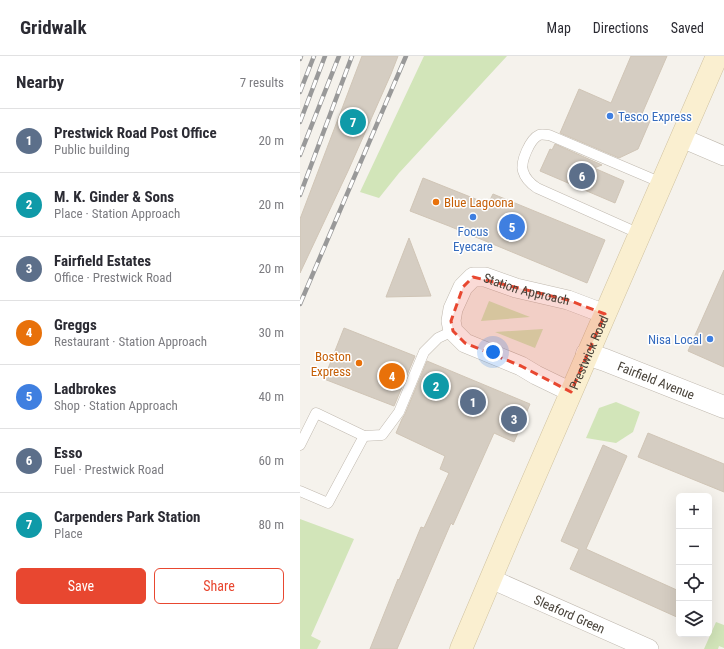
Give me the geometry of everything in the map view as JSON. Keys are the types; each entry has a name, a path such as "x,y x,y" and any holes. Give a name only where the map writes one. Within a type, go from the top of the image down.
{"main road":[{"name":"Prestwick Road","path":"461,649 587,354 717,56"}],"street":[{"path":"682,138 724,156"},
{"name":"Station Approach","path":"453,331 451,321 453,309 463,287 473,277 485,277 516,288 568,300 605,314"},
{"path":"453,331 465,343 521,366 571,392"},
{"name":"Fairfield Avenue","path":"587,354 724,407"},
{"name":"Sleaford Green","path":"491,579 649,649"}],"lane":[{"path":"640,234 531,184 523,172 522,164 525,155 535,137 540,134 548,135 662,183"},
{"path":"300,445 316,413 364,436 382,435 399,412 424,352 438,338 453,331"},
{"path":"300,491 328,503 364,436"}],"highlighted area":[{"path":"473,277 568,300 605,314 571,392 521,366 465,343 453,331 451,321 463,287"}],"green space":[{"path":"424,56 507,56 399,173 379,198 360,192"},
{"path":"489,301 530,317 481,321"},
{"path":"543,329 535,348 495,332"},
{"path":"616,402 640,412 633,432 616,443 586,438 599,408"},
{"path":"300,519 354,539 311,636 321,641 317,649 300,649"},
{"path":"716,622 724,625 724,648 719,646 718,649 704,649 709,637 712,637 712,631"}],"building":[{"path":"362,56 398,56 348,171 300,273 300,219"},
{"path":"631,56 667,56 641,116 650,121 638,149 619,158 560,133 579,89 611,103"},
{"path":"555,144 602,165 594,168 624,181 615,203 540,171 550,149 552,150"},
{"path":"423,178 488,204 493,194 605,240 587,283 410,211"},
{"path":"409,238 431,296 386,297"},
{"path":"724,270 724,367 688,351"},
{"path":"344,328 415,356 394,406 324,379"},
{"path":"427,361 530,404 514,442 494,433 453,525 451,523 397,649 370,649 421,527 424,528 449,473 440,469 445,456 396,433"},
{"path":"648,433 724,464 724,492 638,457"},
{"path":"603,445 627,456 586,549 676,590 676,617 570,569 579,549 561,541"}],"railway":[{"path":"300,92 314,56"},
{"path":"300,122 325,56"},
{"path":"300,155 339,56"},
{"path":"300,195 352,56"},
{"path":"300,304 406,56"}],"place":[{"name":"Tesco Express","path":"610,116"},
{"name":"Carpenders Park Station","path":"353,122"},
{"name":"Esso","path":"582,176"},
{"name":"Blue Lagoona","path":"436,202"},
{"name":"Focus Eyecare","path":"473,217"},
{"name":"Ladbrokes","path":"512,227"},
{"name":"Nisa Local","path":"710,339"},
{"name":"Boston Express","path":"359,363"},
{"name":"Greggs","path":"392,376"},
{"name":"M. K. Ginder & Sons","path":"436,386"},
{"name":"Prestwick Road Post Office","path":"473,402"},
{"name":"Fairfield Estates","path":"514,419"}]}
